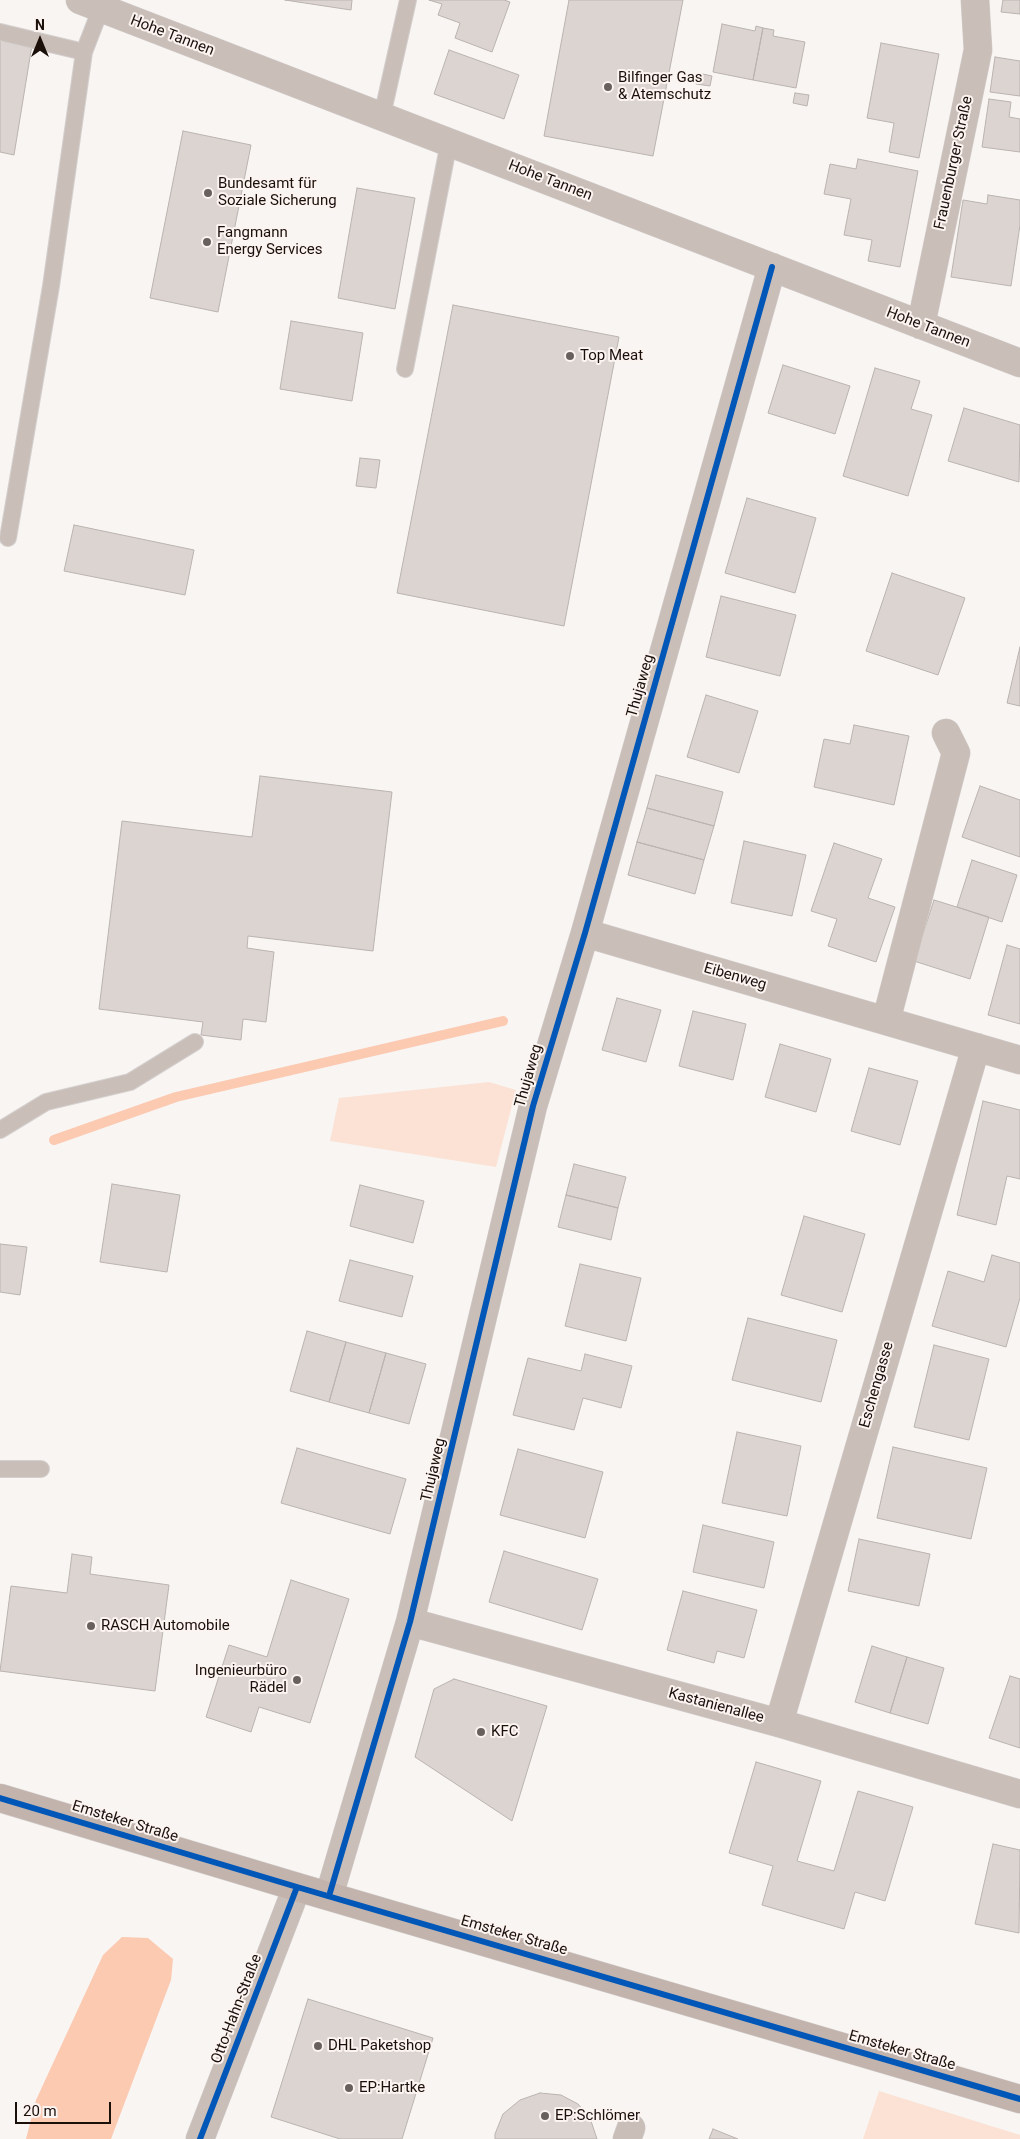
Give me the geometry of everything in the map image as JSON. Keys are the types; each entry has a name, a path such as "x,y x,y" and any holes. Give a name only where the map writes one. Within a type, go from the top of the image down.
{"street":[{"name":"Frauenburger Straße","path":"921,325 978,50 975,0"},
{"name":"Hohe Tannen","path":"90,4 1020,363"},
{"name":"Thujaweg","path":"329,1896 410,1622 533,1106 585,933 772,267"},
{"path":"886,1021 956,752 946,733"},
{"name":"Eibenweg","path":"585,933 1020,1060"},
{"name":"Eschengasse","path":"779,1724 976,1047"},
{"name":"Kastanienallee","path":"410,1622 779,1724 1020,1794"},
{"name":"Emsteker Straße","path":"0,1798 1020,2099"},
{"name":"Otto-Hahn-Straße","path":"200,2139 297,1887"}],"lane":[{"path":"382,116 408,0"},
{"path":"8,538 51,286 90,4"},
{"path":"0,32 84,52"},
{"path":"405,369 449,142"},
{"path":"0,1130 46,1102 130,1082 195,1042"},
{"path":"0,1468 41,1469"}],"shaded area":[{"path":"489,1082 516,1090 496,1167 330,1141 339,1098"},
{"path":"122,1937 148,1938 173,1959 171,1980 111,2139 26,2139 36,2100 103,1955"},
{"path":"879,2091 1020,2135 1020,2139 863,2139"}],"building":[{"path":"285,0 352,0 351,10"},
{"path":"429,0 504,0 510,2 492,52 455,38 460,23 438,15 442,4"},
{"path":"569,0 683,0 653,156 544,136"},
{"path":"1003,0 1020,0 1020,14 1001,12"},
{"path":"722,24 755,31 756,26 763,28 753,80 713,72"},
{"path":"763,28 774,30 773,36 805,42 796,88 753,80"},
{"path":"0,40 32,45 14,155 0,152"},
{"path":"881,43 939,54 919,158 889,152 894,123 867,118"},
{"path":"449,50 519,75 504,119 434,94"},
{"path":"995,57 1020,61 1020,96 990,92"},
{"path":"698,73 712,76 710,86 696,84"},
{"path":"795,93 809,95 807,106 793,103"},
{"path":"989,99 1011,102 1009,117 1020,119 1020,152 982,147"},
{"path":"183,131 251,145 218,312 150,298"},
{"path":"858,159 918,171 900,267 868,261 872,240 844,235 851,199 824,194 830,164 856,169"},
{"path":"357,188 415,198 395,309 338,298"},
{"path":"988,195 1020,200 1020,225 1011,286 951,277 963,200 987,204"},
{"path":"453,305 619,337 564,626 397,593"},
{"path":"291,321 363,333 352,401 280,389"},
{"path":"783,365 850,386 835,434 768,413"},
{"path":"875,368 920,381 911,409 932,415 908,496 843,476"},
{"path":"964,408 1020,425 1019,482 948,461"},
{"path":"360,458 380,460 376,488 356,486"},
{"path":"747,498 816,518 795,593 725,573"},
{"path":"74,525 194,550 185,595 64,571"},
{"path":"892,573 965,598 938,675 866,651"},
{"path":"721,596 796,615 780,676 706,657"},
{"path":"1020,647 1020,706 1007,703"},
{"path":"706,695 758,711 739,773 687,757"},
{"path":"854,725 909,736 894,805 814,787 824,739 850,744"},
{"path":"656,775 723,792 714,826 647,808"},
{"path":"260,776 392,792 373,951 248,936 247,948 274,952 266,1022 243,1019 241,1040 201,1035 203,1022 99,1009 122,821 252,837"},
{"path":"980,786 1020,800 1020,857 962,837"},
{"path":"647,808 714,826 704,860 637,842"},
{"path":"744,841 806,855 792,916 731,903"},
{"path":"637,842 704,860 695,894 628,875"},
{"path":"834,843 882,859 868,898 895,907 876,962 828,946 837,919 811,911"},
{"path":"972,860 1017,875 1002,922 957,907"},
{"path":"934,900 989,917 970,979 914,961"},
{"path":"1007,945 1020,949 1020,1024 988,1015"},
{"path":"617,998 661,1010 646,1062 602,1050"},
{"path":"693,1011 746,1024 733,1080 679,1066"},
{"path":"780,1044 831,1059 816,1112 765,1097"},
{"path":"869,1068 918,1081 900,1145 851,1131"},
{"path":"983,1101 1020,1110 1020,1179 1007,1176 996,1225 957,1215"},
{"path":"574,1164 626,1177 618,1208 566,1195"},
{"path":"112,1184 180,1195 167,1272 100,1262"},
{"path":"360,1185 424,1201 413,1243 350,1226"},
{"path":"566,1195 618,1208 611,1240 558,1227"},
{"path":"804,1216 865,1234 842,1312 781,1295"},
{"path":"0,1244 27,1247 20,1295 0,1292"},
{"path":"992,1255 1020,1263 1020,1298 1006,1347 932,1326 948,1271 984,1282"},
{"path":"350,1260 413,1276 402,1317 339,1301"},
{"path":"580,1264 641,1278 626,1341 565,1326"},
{"path":"748,1318 837,1340 821,1402 732,1380"},
{"path":"307,1331 346,1342 329,1402 290,1391"},
{"path":"346,1342 386,1353 369,1413 329,1402"},
{"path":"934,1345 989,1359 969,1440 914,1427"},
{"path":"386,1353 426,1364 409,1424 369,1413"},
{"path":"585,1354 632,1366 621,1408 583,1398 574,1430 513,1415 528,1358 581,1371"},
{"path":"737,1432 801,1446 787,1516 722,1503"},
{"path":"893,1447 987,1468 971,1539 877,1518"},
{"path":"297,1448 406,1479 390,1534 281,1503"},
{"path":"518,1449 603,1472 585,1538 500,1515"},
{"path":"703,1525 774,1542 764,1588 693,1572"},
{"path":"859,1539 930,1554 919,1606 848,1591"},
{"path":"504,1551 598,1579 582,1630 489,1602"},
{"path":"72,1554 92,1557 90,1574 169,1585 155,1691 0,1671 11,1586 67,1593"},
{"path":"291,1580 349,1599 310,1723 259,1707 251,1732 206,1717 229,1645 267,1657"},
{"path":"683,1591 757,1610 744,1658 717,1651 714,1663 667,1650"},
{"path":"872,1646 907,1657 890,1713 855,1702"},
{"path":"907,1657 944,1668 928,1724 890,1713"},
{"path":"1010,1676 1020,1679 1020,1748 989,1738"},
{"name":"KFC","path":"454,1679 547,1706 512,1821 415,1757 434,1689"},
{"path":"756,1762 821,1781 797,1861 834,1871 858,1791 913,1807 885,1901 855,1892 844,1929 762,1905 773,1866 729,1853"},
{"path":"993,1844 1020,1850 1019,1933 975,1924"},
{"name":"EP:Hartke","path":"308,1999 433,2038 402,2139 340,2139 271,2117"},
{"name":"EP:Schlömer","path":"540,2093 561,2095 578,2104 590,2118 597,2139 495,2139 495,2134 503,2114 520,2100"},
{"path":"713,2129 738,2139 709,2139"}],"waterway":[{"path":"54,1140 176,1097 503,1021"}],"cycle path":[{"path":"329,1896 410,1622 533,1106 585,933 772,267"},
{"path":"0,1798 1020,2099"},
{"path":"200,2139 297,1887"}],"place":[{"name":"Bilfinger Gas & Atemschutz","path":"608,87"},
{"name":"Bundesamt für Soziale Sicherung","path":"208,193"},
{"name":"Fangmann Energy Services","path":"207,242"},
{"name":"Top Meat","path":"570,356"},
{"name":"RASCH Automobile","path":"91,1626"},
{"name":"Ingenieurbüro Rädel","path":"297,1680"},
{"name":"KFC","path":"481,1732"},
{"name":"DHL Paketshop","path":"318,2046"},
{"name":"EP:Hartke","path":"349,2088"},
{"name":"EP:Schlömer","path":"545,2116"}]}
